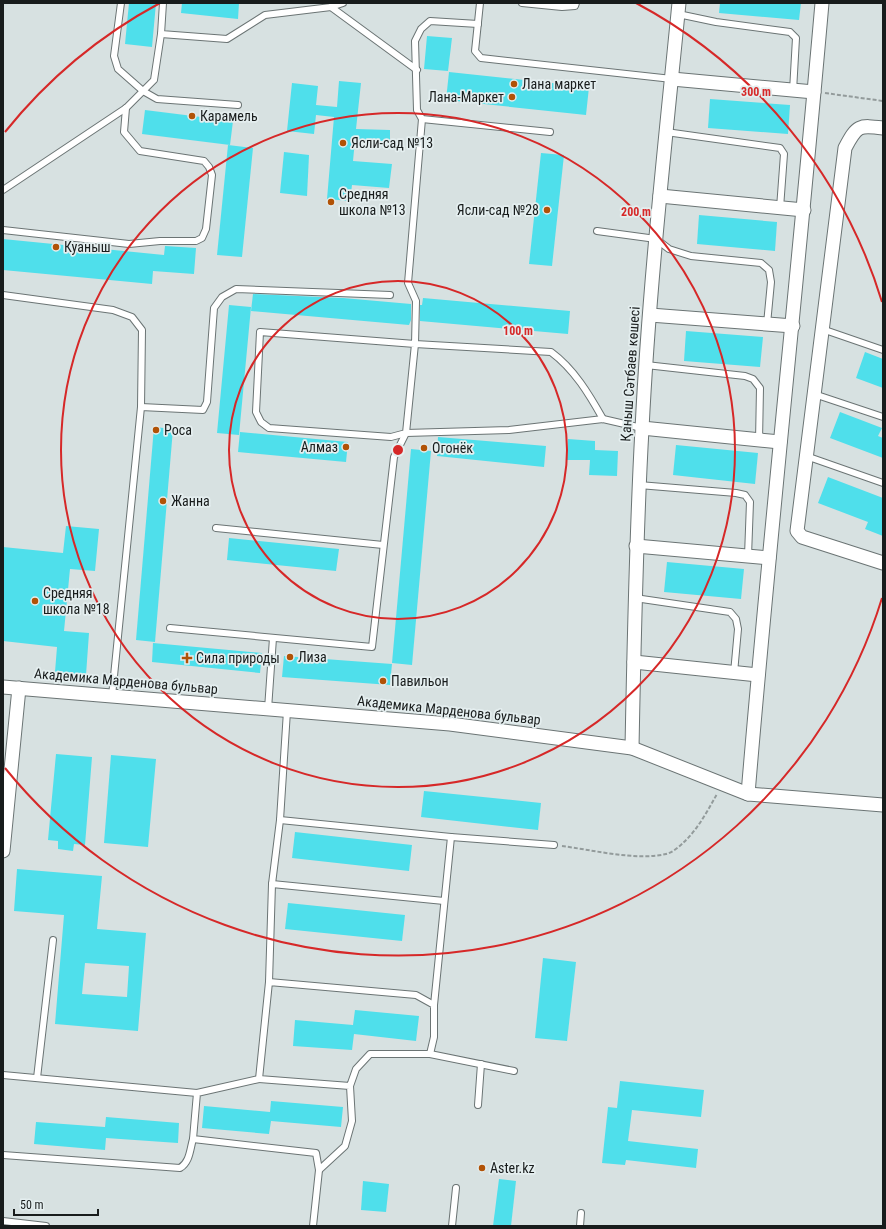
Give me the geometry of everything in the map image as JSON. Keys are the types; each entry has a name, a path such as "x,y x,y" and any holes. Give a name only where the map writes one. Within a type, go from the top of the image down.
{"street":[{"path":"748,794 780,442 804,210 822,3"},
{"name":"Қаныш Сәтбаев көшесі","path":"632,748 636,546 646,365 656,239 679,9"},
{"path":"672,79 814,92"},
{"path":"883,128 864,126 853,133 845,148 797,532 802,537 883,563"},
{"path":"660,196 804,210"},
{"path":"650,315 793,326"},
{"path":"642,428 780,442"},
{"path":"636,546 769,558"},
{"path":"634,662 758,675"},
{"name":"Академика Марденова бульвар","path":"3,687 450,724 632,748 748,794 883,805"},
{"path":"3,851 19,688"}],"lane":[{"path":"120,3 114,56 118,69 143,92 157,99 238,105"},
{"path":"3,190 126,108 154,80 161,34 163,3"},
{"path":"161,34 227,39 265,15 332,7 343,3"},
{"path":"480,3 475,51 481,58 672,79"},
{"path":"522,3 562,7 575,6 576,3"},
{"path":"332,7 417,70"},
{"path":"679,9 716,22 790,32 796,38 793,91"},
{"path":"170,628 372,647 394,456 406,433 415,344 416,301 408,283 422,119 417,110 415,41 421,29 430,21 478,24"},
{"path":"3,230 129,244 160,241 196,241 202,238 206,229 212,175 209,167 204,161 140,151 124,132 126,108"},
{"path":"422,119 550,132"},
{"path":"666,132 780,148 784,154 780,208"},
{"path":"597,231 656,239 669,249 691,256 761,263 769,270 771,282 767,324"},
{"path":"141,407 203,410 207,402 214,308 222,297 236,289 390,295"},
{"path":"3,295 113,310 132,317 142,330 141,407 112,696"},
{"path":"822,329 883,350"},
{"path":"603,419 586,389 559,357 551,352 415,344 260,332 256,412 261,422 269,428 391,437 406,433 509,430 603,419 642,428"},
{"path":"646,365 745,376 753,379 760,388 759,441"},
{"path":"814,394 883,417"},
{"path":"806,456 883,483"},
{"path":"639,484 745,495 750,502 748,556"},
{"path":"216,528 383,545"},
{"path":"635,598 730,612 736,619 738,629 734,672"},
{"path":"268,709 273,638"},
{"path":"259,1079 269,982 272,884 280,820 287,711"},
{"path":"280,820 451,838 554,845"},
{"path":"430,1054 434,1037 434,1005 451,838"},
{"path":"272,884 444,901"},
{"path":"37,1078 53,940"},
{"path":"269,982 416,995 434,1005"},
{"path":"320,1170 345,1146 352,1121 350,1086 356,1069 370,1054 430,1054 514,1070"},
{"path":"478,1105 481,1064"},
{"path":"3,1075 197,1093 259,1079 350,1086"},
{"path":"3,1155 180,1168 187,1161 193,1139 197,1093"},
{"path":"193,1139 316,1153 320,1170 313,1226"},
{"path":"452,1226 456,1188"},
{"path":"580,1226 581,1213"},
{"path":"3,1221 46,1226"}],"path":[{"path":"814,92 883,101"},
{"path":"554,845 646,856 667,854 684,843 701,822 723,784"}],"building":[{"path":"129,3 156,3 152,47 125,44"},
{"path":"182,3 239,3 238,19 181,13"},
{"path":"720,3 801,3 799,20 719,13"},
{"path":"427,36 452,38 448,71 424,69"},
{"path":"449,72 589,87 586,115 446,100"},
{"name":"Ясли-сад №13","path":"339,81 361,83 356,129 390,130 390,141 355,140 353,161 392,164 389,188 352,185 350,201 327,199 334,117 316,115 314,134 287,131 292,83 318,86 316,105 337,107"},
{"path":"710,99 790,105 788,134 708,128"},
{"path":"145,110 233,121 230,145 142,134"},
{"path":"228,145 253,148 242,257 217,255"},
{"path":"284,152 309,155 307,196 280,193"},
{"name":"Ясли-сад №28","path":"541,153 564,155 552,266 529,264"},
{"path":"699,215 777,222 775,251 697,244"},
{"path":"3,239 164,255 165,246 196,248 194,274 153,271 152,284 3,270"},
{"path":"253,294 343,298 411,304 411,320 409,325 251,311"},
{"path":"423,298 570,311 568,334 420,321 420,305 422,305"},
{"path":"229,305 251,307 239,435 217,433"},
{"path":"686,331 763,337 760,367 684,361"},
{"path":"865,352 883,359 883,388 856,378"},
{"path":"840,412 882,428 878,436 883,438 883,458 830,438"},
{"path":"154,427 173,429 155,642 136,640"},
{"path":"240,432 348,442 346,462 238,452"},
{"path":"438,437 546,446 544,467 437,456"},
{"path":"568,439 595,441 595,450 618,451 617,476 589,475 590,460 567,460"},
{"path":"676,445 758,453 755,484 673,475"},
{"path":"411,449 431,451 412,665 392,663"},
{"path":"828,477 883,498 883,536 865,529 868,522 818,503"},
{"name":"Средняя школа №18","path":"66,526 99,529 95,571 70,569 64,631 89,633 86,675 55,672 57,647 3,641 3,547 63,553"},
{"path":"229,538 339,549 336,571 227,560"},
{"path":"667,562 744,569 741,599 664,592"},
{"path":"153,643 262,653 260,673 152,662"},
{"path":"284,656 392,664 390,685 282,677"},
{"path":"56,754 92,757 85,845 74,844 73,851 58,849 58,841 48,840"},
{"path":"111,755 156,759 148,847 104,843"},
{"path":"424,791 541,803 538,830 421,817"},
{"path":"295,832 412,845 409,871 292,858"},
{"path":"17,869 102,876 97,929 146,933 138,1031 55,1024 64,915 14,911","holes":["85,963 129,966 127,997 82,994"]},
{"path":"288,903 405,915 402,941 285,929"},
{"path":"543,958 576,962 567,1041 535,1038"},
{"path":"355,1010 419,1016 416,1041 354,1034 352,1050 293,1046 295,1020 353,1025"},
{"path":"620,1081 704,1090 701,1117 632,1110 628,1141 698,1149 696,1168 626,1160 625,1165 602,1163 608,1107 617,1108"},
{"path":"271,1101 343,1107 341,1127 271,1121 269,1134 202,1128 204,1106 270,1112"},
{"path":"106,1117 179,1123 178,1143 106,1138 105,1150 34,1144 36,1122 105,1127"},
{"path":"499,1179 516,1181 511,1226 493,1226"},
{"path":"363,1181 389,1184 386,1212 361,1210"}],"place":[{"name":"Лана маркет","path":"514,84"},
{"name":"Лана-Маркет","path":"512,97"},
{"name":"Карамель","path":"192,116"},
{"name":"Ясли-сад №13","path":"343,143"},
{"name":"Средняя школа №13","path":"331,202"},
{"name":"Ясли-сад №28","path":"547,210"},
{"name":"Куаныш","path":"56,247"},
{"name":"Роса","path":"156,430"},
{"name":"Алмаз","path":"346,447"},
{"name":"Огонёк","path":"424,448"},
{"name":"Жанна","path":"163,501"},
{"name":"Средняя школа №18","path":"35,601"},
{"name":"Лиза","path":"290,657"},
{"name":"Сила природы","path":"187,658"},
{"name":"Павильон","path":"383,681"},
{"name":"Aster.kz","path":"482,1168"}]}
